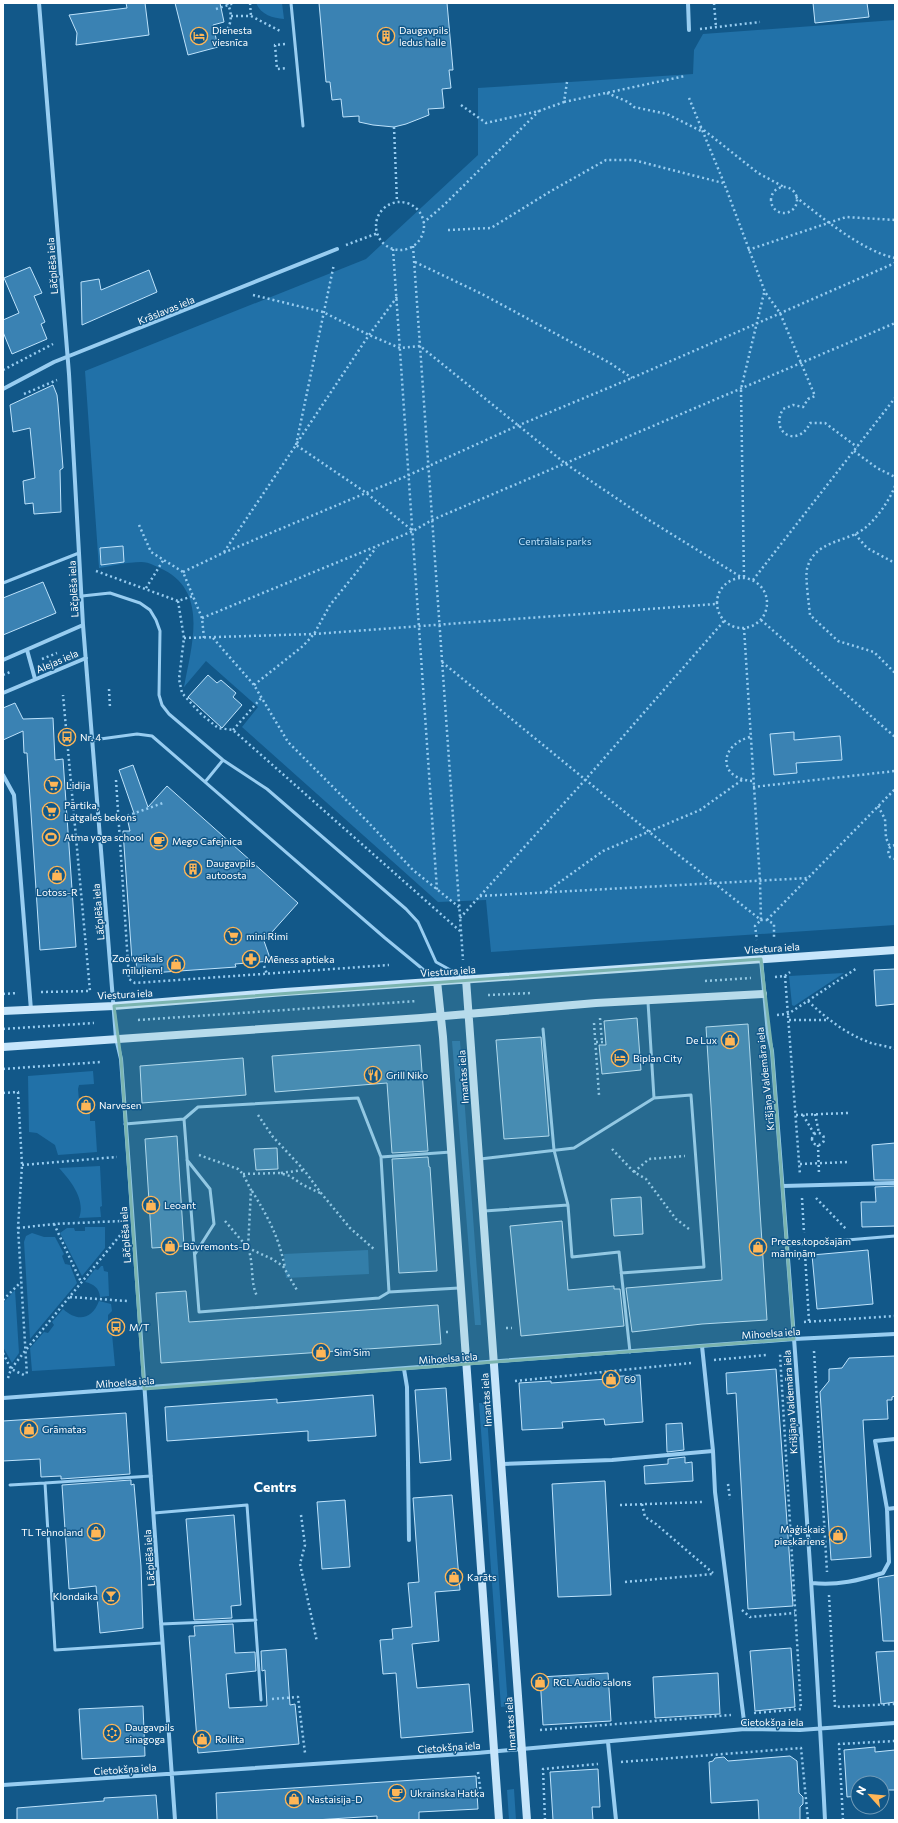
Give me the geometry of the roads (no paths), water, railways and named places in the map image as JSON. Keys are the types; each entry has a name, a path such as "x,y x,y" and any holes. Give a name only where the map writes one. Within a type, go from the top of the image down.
{"street":[{"name":"Lāčplēša iela","path":"39,3 67,358 80,553 83,624 116,1038 121,1059 154,1513 174,1820"},
{"path":"688,3 689,30"},
{"name":"Krāslavas iela","path":"3,389 54,362 337,249"},
{"path":"3,660 83,624"},
{"name":"Alejas iela","path":"27,650 35,679"},
{"name":"Alejas iela","path":"3,693 86,658"},
{"path":"3,775 14,795 31,1010"},
{"name":"Viestura iela","path":"3,1011 114,1006 437,981 895,950"},
{"name":"Krišjāņa Valdemāra iela","path":"761,959 763,994 772,1052 783,1186 812,1583 825,1820"},
{"name":"Imantas iela","path":"466,979 527,1820"},
{"name":"Imantas iela","path":"437,981 441,1016 467,1364 499,1820"},
{"path":"3,1047 648,1000 763,994"},
{"path":"783,1186 895,1183"},
{"name":"Mihoelsa iela","path":"3,1398 144,1389 794,1339 895,1334"},
{"path":"702,1346 713,1451 715,1492 745,1729"},
{"path":"404,1369 407,1387 409,1540"},
{"path":"812,1583 828,1585 862,1579 883,1573 889,1562 887,1509 875,1441 895,1439"},
{"path":"501,1464 612,1460 713,1451"},
{"path":"887,1509 895,1508"},
{"name":"Cietokšņa iela","path":"3,1785 306,1766 494,1752 745,1729 800,1730 895,1723"},
{"path":"608,1742 616,1820"}],"lane":[{"path":"292,3 303,126"},
{"path":"3,583 80,553"},
{"path":"82,596 110,593 140,603 150,610 160,631 159,695 162,705 169,714 223,760 266,789 406,909 418,922 436,962 466,979"},
{"path":"93,740 137,734 152,736 385,938 437,981"},
{"path":"205,782 223,760"},
{"path":"648,1000 654,1098"},
{"path":"543,1029 554,1150 568,1205 572,1257 619,1252 630,1352"},
{"path":"479,1160 574,1148 654,1098 691,1095 704,1267 621,1273"},
{"path":"125,1124 184,1119 198,1107 358,1098 381,1157 389,1292"},
{"path":"184,1119 199,1312 379,1298 389,1292 461,1288"},
{"path":"381,1157 451,1152"},
{"path":"187,1160 210,1189 214,1224 195,1254"},
{"path":"483,1211 568,1205"},
{"path":"787,1245 895,1236"},
{"path":"10,1484 151,1476"},
{"path":"45,1483 55,1650 162,1643"},
{"path":"154,1513 246,1505 261,1700"},
{"path":"161,1624 256,1620"}],"place":[{"name":"Dienesta viesnīca","path":"199,36"},
{"name":"Daugavpils ledus halle","path":"386,36"},
{"name":"Nr. 4","path":"67,737"},
{"name":"Lidija","path":"53,785"},
{"name":"Pārtika, Latgales bekons","path":"51,811"},
{"name":"Atma yoga school","path":"51,837"},
{"name":"Mego Cafejnica","path":"159,841"},
{"name":"Daugavpils autoosta","path":"193,869"},
{"name":"Lotoss-R","path":"57,875"},
{"name":"mini Rimi","path":"233,936"},
{"name":"Mēness aptieka","path":"251,959"},
{"name":"Zoo veikals mīluļiem!","path":"176,964"},
{"name":"De Lux","path":"730,1040"},
{"name":"Biplan City","path":"620,1058"},
{"name":"Grill Niko","path":"373,1075"},
{"name":"Narvesen","path":"86,1105"},
{"name":"Leoant","path":"151,1205"},
{"name":"Būvremonts-D","path":"170,1246"},
{"name":"Preces topošajām māmiņām","path":"758,1247"},
{"name":"M/T","path":"116,1327"},
{"name":"Sim Sim","path":"321,1352"},
{"name":"69","path":"611,1379"},
{"name":"Grāmatas","path":"29,1429"},
{"name":"TL Tehnoland","path":"96,1532"},
{"name":"Maģiskais pieskāriens","path":"838,1535"},
{"name":"Karāts","path":"454,1577"},
{"name":"Klondaika","path":"111,1596"},
{"name":"RCL Audio salons","path":"540,1682"},
{"name":"Daugavpils sinagoga","path":"112,1733"},
{"name":"Rollita","path":"202,1739"},
{"name":"Ukrainska Hatka","path":"397,1793"},
{"name":"Nastaisija-D","path":"294,1799"}],"district":[{"name":"Centrs","path":"275,1486"}],"park label":[{"name":"Centrālais parks","path":"555,541"}]}
